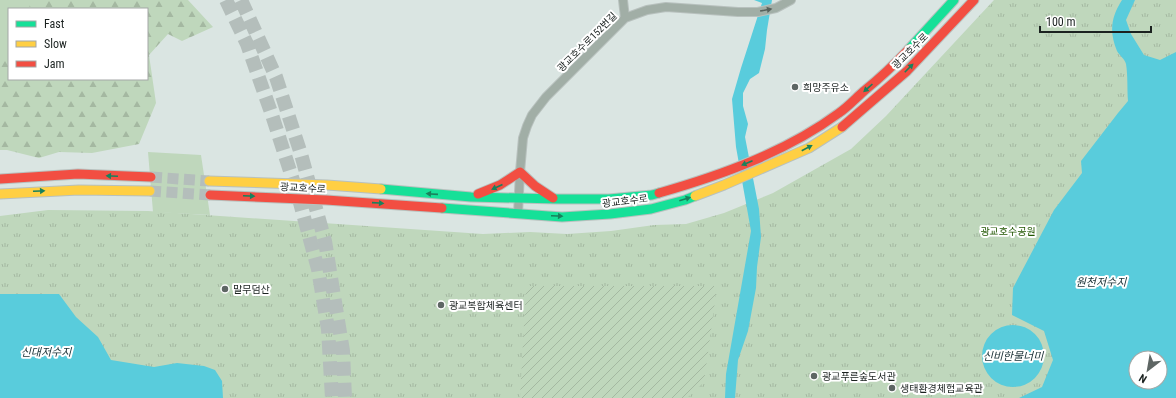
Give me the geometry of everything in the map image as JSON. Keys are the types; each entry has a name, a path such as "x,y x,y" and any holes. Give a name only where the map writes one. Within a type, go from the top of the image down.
{"main road":[{"name":"광교호수로","path":"209,181 327,185 471,197 609,199 652,195 722,173 771,153 802,137 840,113 897,62 954,0"},
{"name":"광교호수로","path":"210,195 326,200 562,217 610,214 651,209 684,200 772,165 809,148 845,125 907,71 974,0"},
{"path":"471,197 506,182 520,172 542,193 557,199"},
{"path":"0,179 78,174 151,178"},
{"path":"0,194 79,190 150,191"}],"street":[{"path":"623,0 624,18"},
{"name":"광교호수로152번길","path":"518,214 523,138 532,115 546,97 624,18 647,10 666,8 738,12 768,10 776,8 791,0"}],"green space":[{"path":"0,0 70,0 64,8 8,8 9,80 0,112"},
{"path":"31,0 188,0 213,27 182,41 168,34 149,55 156,103 139,144 92,153 59,152 39,158 7,150 0,150 0,49 8,47 8,80 148,80 148,8 29,8"},
{"name":"광교호수공원","path":"994,0 1176,0 1176,398 0,398 0,216 48,210 148,211 483,234 530,232 567,234 611,231 654,225 686,224 724,213 773,193 851,149 886,116"},
{"path":"148,152 201,155 210,215 153,212"},
{"path":"526,286 717,286 704,382 687,398 520,398"}],"water":[{"path":"754,0 772,0 765,49 759,73 750,79 743,93 743,106 748,124 745,137 759,209 761,237 756,288 748,331 738,360 735,398 725,398 726,374 751,231 736,147 732,99 762,3"},
{"name":"원천저수지","path":"1122,0 1135,0 1126,20 1131,34 1144,55 1160,60 1176,52 1176,398 1019,398 1042,387 1053,360 1044,331 1012,315 1013,288 1054,210 1082,173 1081,161 1128,101 1126,64 1114,44 1112,31 1115,12"},
{"name":"신대저수지","path":"0,294 59,294 76,317 98,337 111,360 154,367 177,363 204,366 215,370 222,381 223,398 0,398"},
{"name":"신비한물너미","path":"1007,325 1019,325 1035,334 1042,344 1044,356 1042,368 1035,378 1019,387 1007,387 996,382 987,373 982,362 982,350 987,339 996,330"}],"tunnel":[{"path":"226,0 247,44 272,115 299,199 318,269 328,329 332,398"},
{"path":"241,0 276,77 301,154 325,241 343,351 345,398"},
{"path":"151,177 209,181"},
{"path":"150,191 210,195"}],"traffic: fast":[{"path":"909,49 954,0"},
{"path":"381,189 471,197 557,199 609,199 659,193"},
{"path":"442,208 562,217 610,214 651,209 695,196"}],"traffic: slow":[{"path":"695,196 809,148 842,127"},
{"path":"209,181 327,185 381,189"},
{"path":"0,194 79,190 150,191"}],"traffic: jam":[{"path":"842,127 907,71 974,0"},
{"path":"659,193 753,161 819,127 846,108 909,49"},
{"path":"478,194 500,185 520,172 535,186 553,198"},
{"path":"0,179 78,174 151,177"},
{"path":"210,195 326,200 442,208"}],"place":[{"name":"희망주유소","path":"795,87"},
{"name":"말무덤산","path":"225,289"},
{"name":"광교복합체육센터","path":"441,305"},
{"name":"광교푸른숲도서관","path":"814,376"},
{"name":"생태환경체험교육관","path":"892,388"}]}
